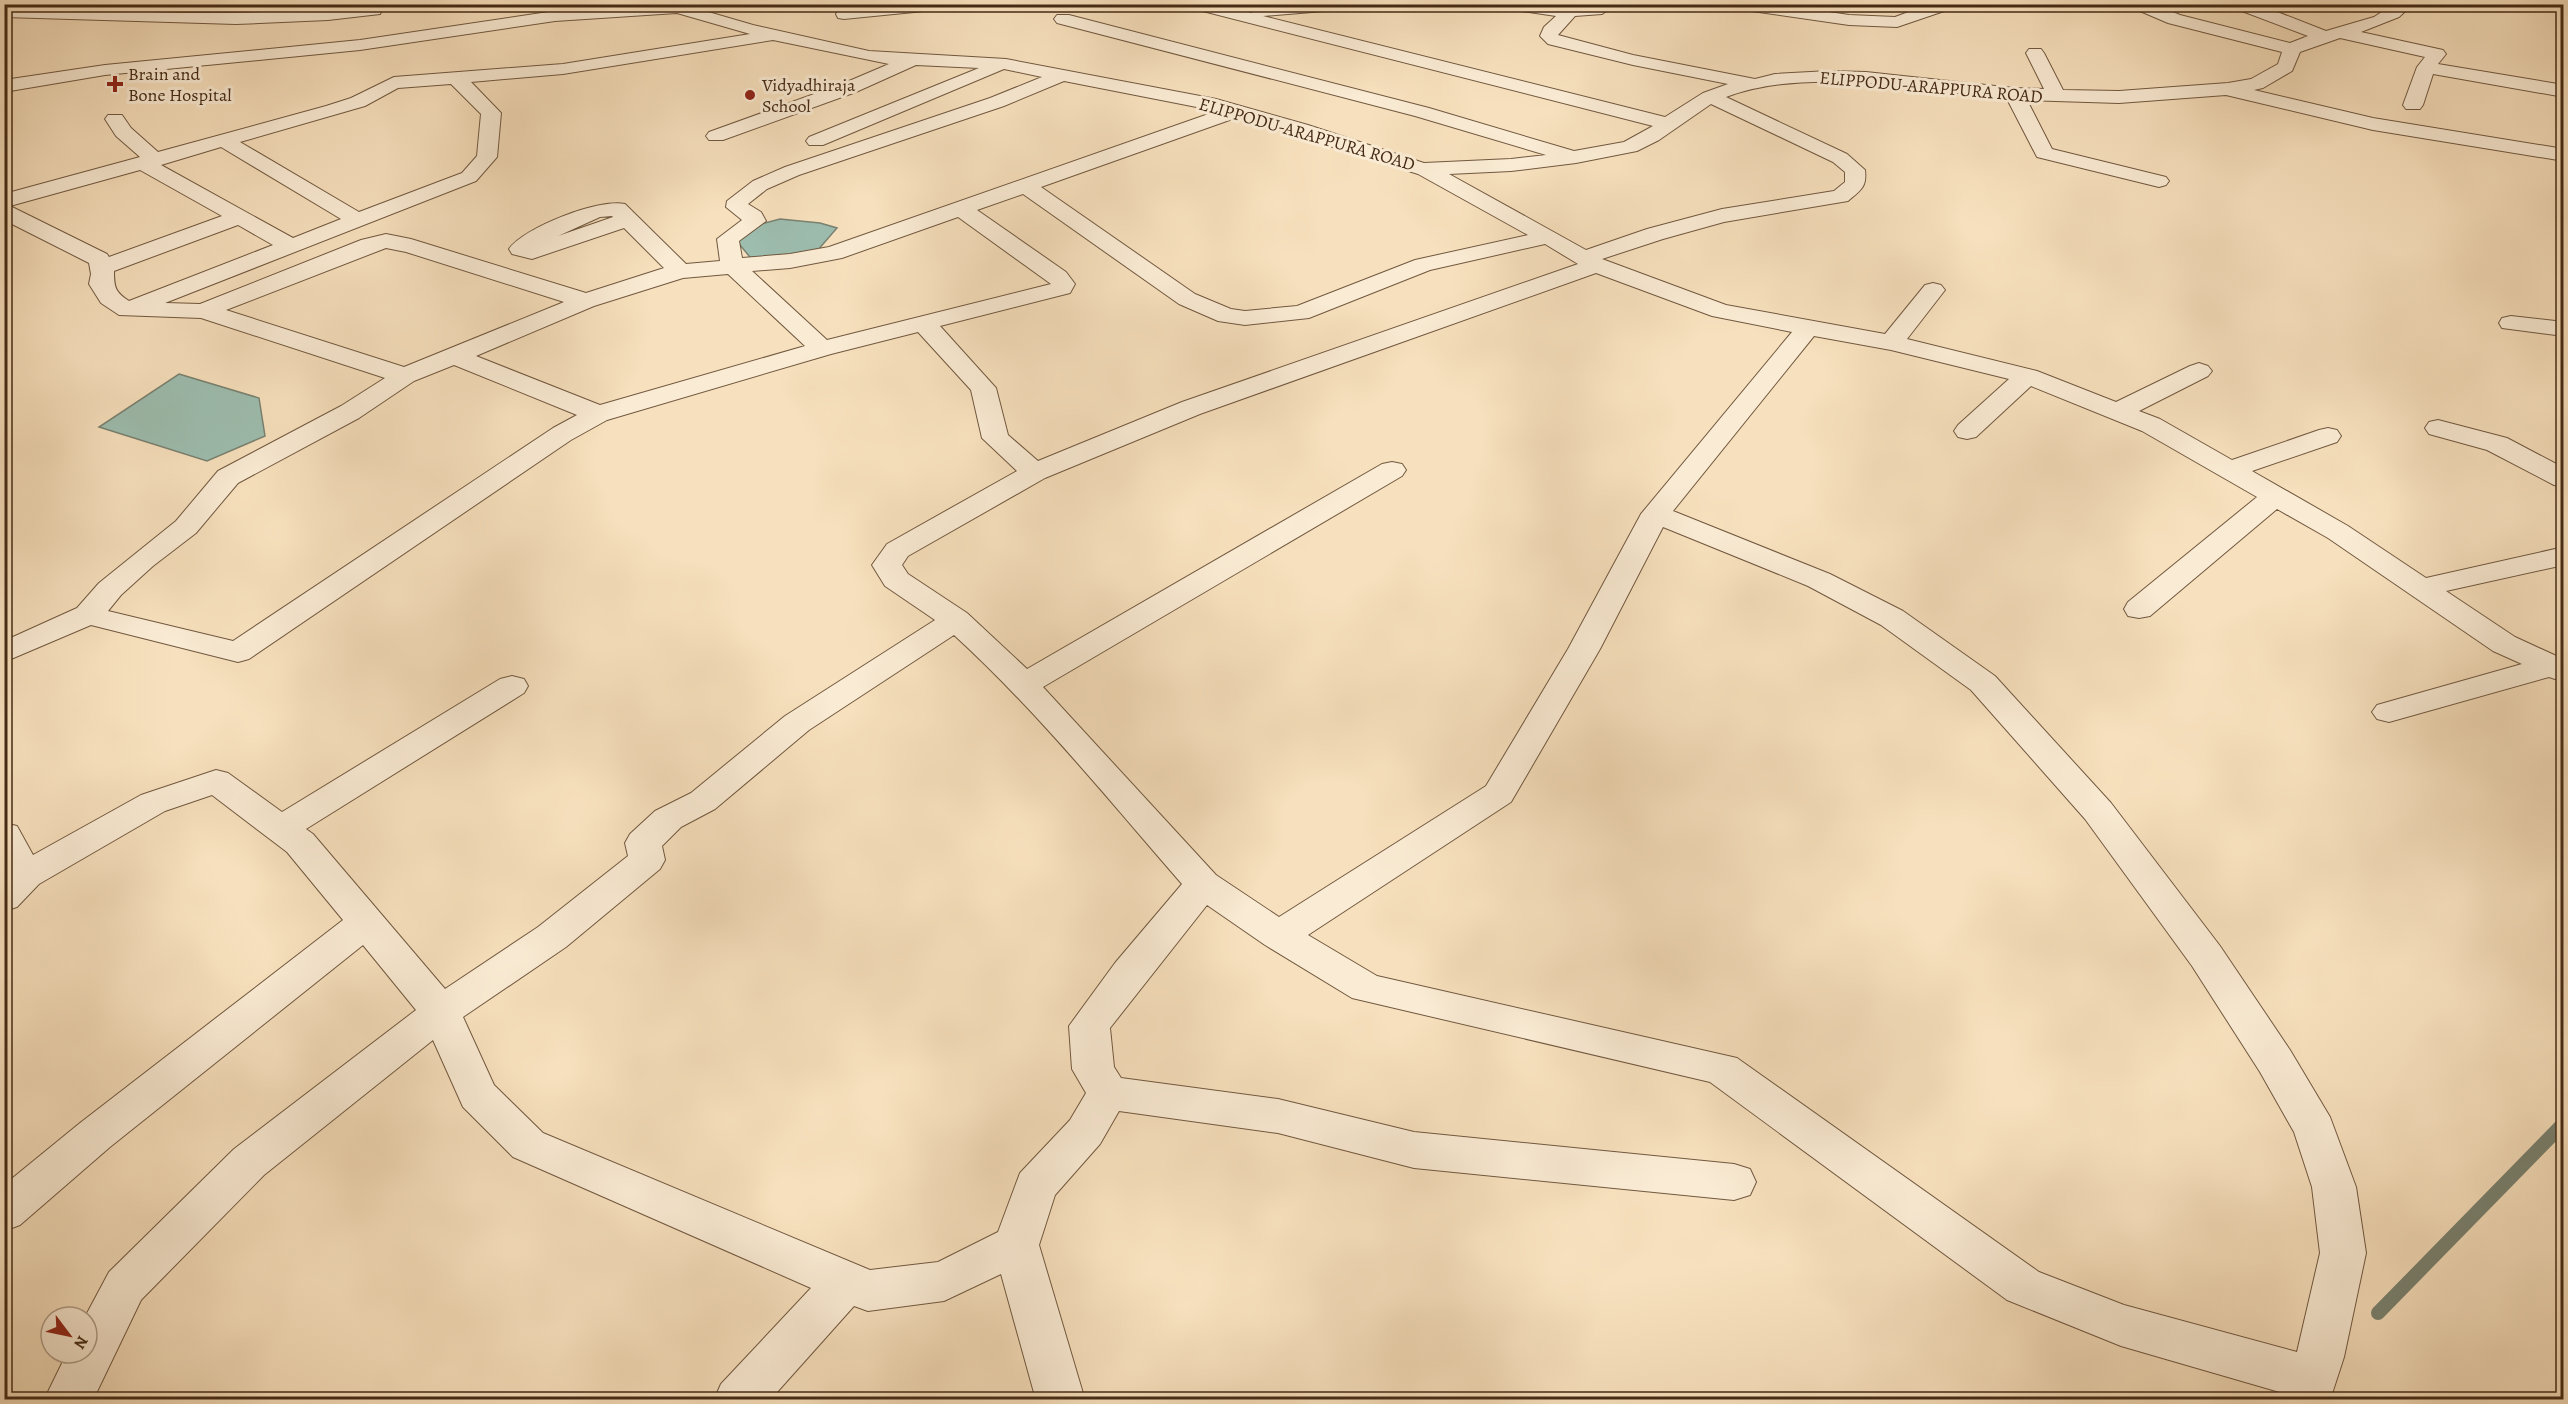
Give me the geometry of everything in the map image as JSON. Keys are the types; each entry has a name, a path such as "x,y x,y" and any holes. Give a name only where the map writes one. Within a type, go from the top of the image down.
{"street":[{"path":"4,12 228,19 337,15 370,7 421,26 455,31 514,4"},
{"path":"844,14 944,4"},
{"path":"1197,4 1229,14 1669,124"},
{"path":"1229,14 1348,4"},
{"path":"1508,4 1539,10 1570,11 1596,10 1608,4"},
{"path":"1738,4 1849,20 1897,22 1947,4"},
{"path":"2139,4 2174,19 2292,49 2306,42 2393,16 2405,4"},
{"path":"2240,4 2332,34 2437,54 2426,67 2413,105"},
{"path":"4,86 105,70 360,45 586,12 727,5"},
{"path":"710,18 727,5"},
{"name":"ELIPPODU-ARAPPURA ROAD","path":"677,8 777,35 869,56 1006,64 1237,111 1422,168 1491,166 1576,157 1630,147 1652,136 1687,110 1710,97 1753,83 1798,78 1866,78 2014,94 2118,97 2228,89 2256,84 2286,68 2292,49"},
{"path":"1570,11 1550,31 1549,36 1554,40 1633,60 1753,83"},
{"path":"1063,19 1468,124 1576,157"},
{"path":"1166,45 1198,33"},
{"path":"4,201 358,102 394,83 563,69 777,35"},
{"path":"2035,53 2057,97"},
{"path":"716,136 849,88 912,60"},
{"path":"796,149 1006,64"},
{"path":"2426,67 2564,91"},
{"path":"822,349 732,265 728,239 755,221 736,204 760,185 803,167 997,102 1062,75"},
{"path":"126,310 469,177 487,157 491,113 456,78"},
{"path":"2228,89 2373,124 2564,155"},
{"path":"2014,94 2044,153 2159,181"},
{"path":"1655,514 1819,580 1892,618 1983,683 2098,811 2206,956 2275,1061 2315,1129 2334,1187 2343,1253 2320,1357 2309,1389 2121,1325 2023,1286 1722,1069 1366,988 1279,935 1203,884 1096,763 1023,685 956,620 896,580 887,565 897,550 1035,472 1191,408 1590,262 1655,234 1722,216 1840,196 1856,184 1855,170 1840,158 1710,97"},
{"path":"4,653 88,615 126,574 186,527 228,477 350,412 405,376 452,355 586,301 680,271 790,261 834,253 1237,111"},
{"path":"116,119 123,132 149,162 293,247"},
{"path":"225,141 359,221"},
{"path":"1422,168 1590,262 1720,311 1891,343 2028,375 2151,425 2338,532 2504,644 2558,669"},
{"path":"1026,186 1186,299 1226,316 1245,318 1300,313 1423,265 1548,237"},
{"path":"88,615 238,652 562,434 598,414 822,349 1062,288 1063,284 1058,277 1016,245 960,208"},
{"path":"4,211 99,259 102,268 102,284 109,298 126,310 203,311 405,376"},
{"path":"622,214 680,271"},
{"path":"102,268 240,217"},
{"path":"203,311 369,245 386,241 411,246 586,301"},
{"path":"1891,343 1933,290"},
{"path":"2511,323 2564,329"},
{"path":"924,324 983,388 994,438 1035,472"},
{"path":"1279,935 1499,794 1584,649 1655,514 1808,328"},
{"path":"452,355 598,414"},
{"path":"2118,411 2199,371"},
{"path":"1967,431 2028,375"},
{"path":"2438,428 2497,444 2564,479"},
{"path":"2229,470 2328,436"},
{"path":"1023,685 1392,470"},
{"path":"2139,609 2276,496"},
{"path":"2420,588 2564,556"},
{"path":"68,1400 125,1286 249,1162 441,1012 552,937 647,860 643,843 668,819 703,801 797,723 956,620"},
{"path":"2389,712 2558,669"},
{"path":"280,830 512,686"},
{"path":"4,835 15,886 153,803 216,781 300,843 441,1012 478,1095 528,1145 868,1291 944,1281 1016,1245"},
{"path":"1108,1093 1094,1069 1089,1026 1203,884"},
{"path":"4,1212 95,1135 366,922"},
{"path":"1108,1093 1278,1116 1413,1150 1734,1182"},
{"path":"1061,1400 1016,1245 1036,1186 1085,1132 1108,1093"},
{"path":"738,1400 847,1282"}],"shaded area":[{"path":"780,219 820,223 837,228 817,251 754,262 735,239 754,226"},
{"path":"179,374 259,398 265,436 207,461 99,427"}],"waterway":[{"path":"2378,1313 2564,1123"}],"place":[{"name":"Brain and Bone Hospital","path":"115,84"},
{"name":"Vidyadhiraja School","path":"750,95"}]}
